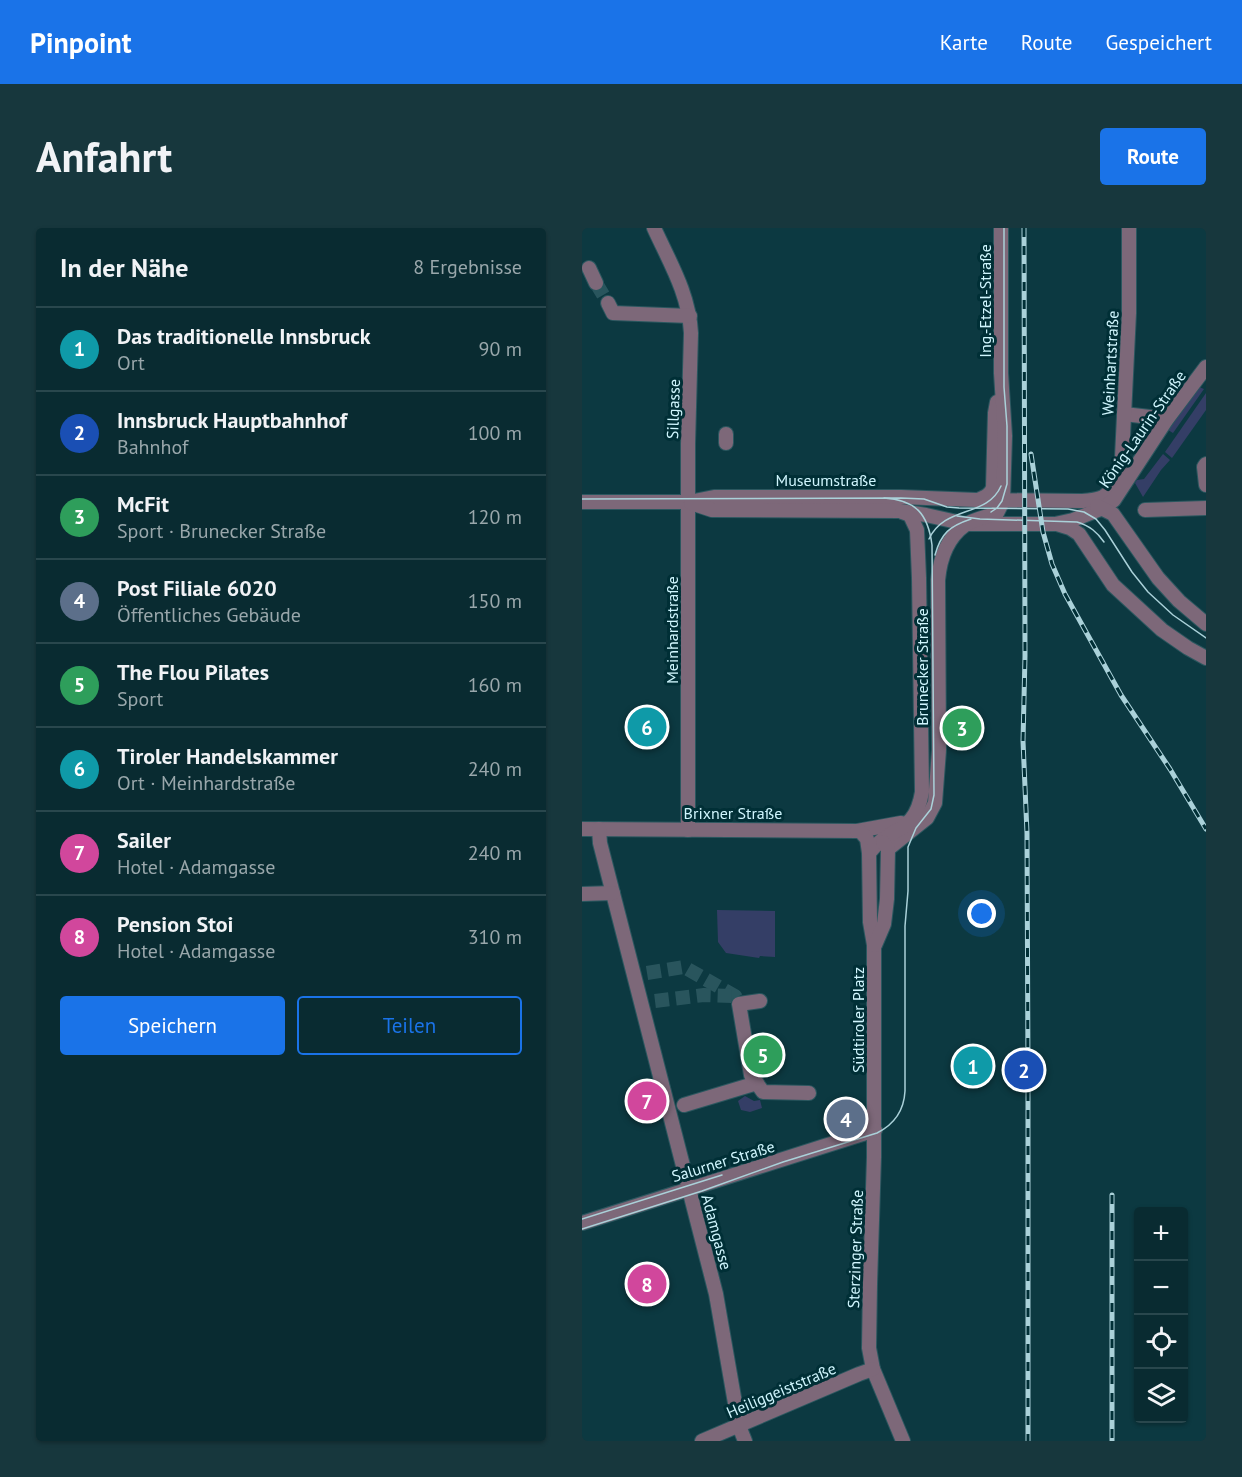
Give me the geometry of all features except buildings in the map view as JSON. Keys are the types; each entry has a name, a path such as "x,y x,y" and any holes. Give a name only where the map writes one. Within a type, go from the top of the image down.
{"street":[{"name":"Sillgasse","path":"654,228 683,291 690,316 692,333 688,444 689,502"},
{"name":"Ing.-Etzel-Straße","path":"1001,228 1001,373 1005,436 1003,501"},
{"name":"Weinhartstraße","path":"1107,502 1122,457 1129,313 1129,228"},
{"path":"589,268 596,283"},
{"path":"608,303 613,313 690,316"},
{"name":"König-Laurin-Straße","path":"1107,502 1206,367"},
{"name":"Ing.-Etzel-Straße","path":"970,500 987,497 993,488 995,413 1001,373"},
{"path":"1124,414 1167,419"},
{"path":"1206,464 1204,467 1206,485"},
{"name":"Museumstraße","path":"582,501 689,502 714,497 889,497 1107,502"},
{"name":"Museumstraße","path":"926,514 941,505 970,500"},
{"path":"966,524 997,513 1003,501"},
{"name":"Museumstraße","path":"689,502 712,510 900,511 926,514 966,524 1055,524 1073,520 1107,502"},
{"name":"Meinhardstraße","path":"688,830 689,502"},
{"path":"1107,502 1158,578 1179,602 1206,624"},
{"path":"1145,510 1206,508"},
{"path":"900,511 910,515 917,531"},
{"path":"917,531 926,514"},
{"name":"Brunecker Straße","path":"921,816 935,803 939,750 939,565 948,542 966,524"},
{"path":"1055,524 1070,528 1079,534 1113,585 1147,617 1188,648 1206,658"},
{"name":"Brunecker Straße","path":"917,531 921,816"},
{"path":"862,830 903,823 921,816"},
{"path":"869,853 874,846 885,844 905,826 921,816"},
{"name":"Brixner Straße","path":"582,829 862,830"},
{"name":"Adamgasse","path":"599,829 600,843 613,893 648,1003 688,1189 716,1294 740,1426 745,1441"},
{"path":"862,830 874,832 885,844"},
{"name":"Südtiroler Platz","path":"862,830 861,832 867,839 869,853 870,922 874,945 875,1130"},
{"name":"Südtiroler Platz","path":"874,945 884,924 886,909 885,844"},
{"path":"582,894 613,893"},
{"path":"760,1001 739,1004 751,1075 764,1092 809,1093"},
{"path":"684,1105 757,1083"},
{"name":"Salurner Straße","path":"582,1223 875,1130"},
{"name":"Sterzinger Straße","path":"875,1130 869,1339 873,1369 903,1441"},
{"name":"Heiliggeiststraße","path":"702,1441 873,1369"}],"shaded area":[{"path":"1199,387 1204,389 1173,433 1168,430"},
{"path":"1206,393 1206,410 1172,458 1165,452"},
{"path":"1163,454 1170,460 1143,497 1135,483 1137,480 1144,479"},
{"path":"717,910 775,911 775,957 760,956 759,958 726,953 718,942"},
{"path":"745,1096 754,1101 760,1100 762,1108 750,1112 741,1110 738,1101"}],"tunnel":[{"path":"596,283 608,303"},
{"path":"647,973 684,967 735,996 739,1004"},
{"path":"655,1001 704,995 733,996"}],"tram line":[{"path":"991,512 1002,501 1007,484 1004,387 1004,228"},
{"path":"929,539 936,528 945,521 986,503 995,496 1001,486"},
{"path":"582,1229 877,1133 894,1121 903,1104 908,847 916,828 931,809 934,795 932,545 927,525 918,511 904,502 884,498"},
{"path":"582,499 901,498 924,499 947,507 959,508 1068,509 1084,512 1096,519 1105,530 1148,592 1173,615 1206,638"},
{"path":"957,516 980,519 1077,522 1093,530 1104,542"},
{"path":"935,555 947,531 971,519"},
{"path":"582,1219 722,1175"}],"railway":[{"path":"1024,228 1025,656 1023,741 1027,833 1028,1441"},
{"path":"1031,454 1043,532 1052,564 1065,594 1121,695 1206,829"},
{"path":"1112,1195 1112,1441"}],"place":[{"name":"Tiroler Handelskammer","path":"647,727"},
{"name":"McFit","path":"962,728"},
{"name":"The Flou Pilates","path":"763,1055"},
{"name":"Das traditionelle Innsbruck","path":"973,1066"},
{"name":"Innsbruck Hauptbahnhof","path":"1024,1070"},
{"name":"Sailer","path":"647,1101"},
{"name":"Post Filiale 6020","path":"846,1119"},
{"name":"Pension Stoi","path":"647,1284"}]}
